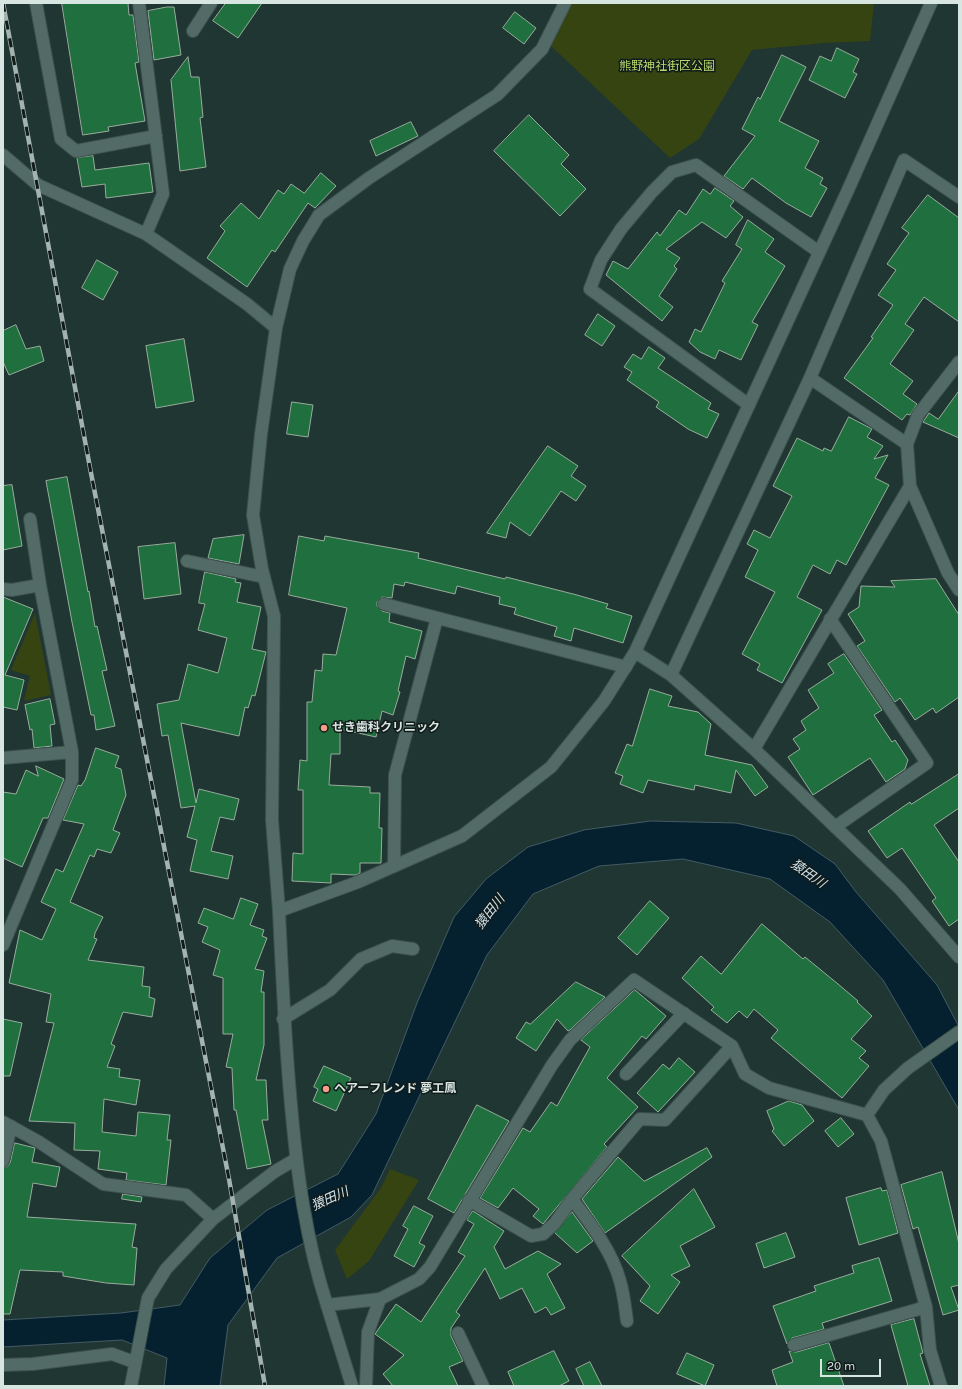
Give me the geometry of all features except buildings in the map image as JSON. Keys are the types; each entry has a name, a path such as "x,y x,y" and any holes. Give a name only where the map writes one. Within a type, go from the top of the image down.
{"street":[{"path":"36,3 61,140 76,151 156,136"},
{"path":"139,3 163,194 146,234"},
{"path":"193,31 211,3"},
{"path":"352,1386 315,1264 298,1181 283,1019 279,912 272,820 274,616 264,577 253,515 261,434 276,328 290,269 303,241 319,215 369,178 497,95 542,48 565,3"},
{"path":"279,912 358,882 462,836 550,767 604,702 635,652 819,252 931,3"},
{"path":"3,156 38,185 146,234 246,304 276,328"},
{"path":"671,675 810,378 904,160 959,198"},
{"path":"748,405 590,289 601,260 621,229 652,192 672,172 696,165 819,252"},
{"path":"959,362 918,415 907,444 910,486 948,573 959,590"},
{"path":"810,378 907,444"},
{"path":"754,749 910,486"},
{"path":"3,945 72,780 72,752 40,585 30,519"},
{"path":"186,561 264,577"},
{"path":"3,588 12,590 40,585"},
{"path":"384,604 626,667"},
{"path":"394,866 395,775 437,618"},
{"path":"830,619 927,763 835,827"},
{"path":"635,652 671,675 754,749 900,889 959,957"},
{"path":"3,758 72,752"},
{"path":"283,1019 330,990 361,960 392,946 413,949"},
{"path":"327,1305 380,1299 419,1279 430,1267 469,1200 552,1065 570,1040 634,980 732,1046 746,1074 769,1088 866,1115 880,1141 926,1307 930,1350 941,1386"},
{"path":"626,1074 684,1013"},
{"path":"866,1115 884,1090 908,1068 959,1032"},
{"path":"469,1200 531,1236 543,1234 554,1223 572,1199 640,1119 666,1120 732,1046"},
{"path":"3,1161 7,1124 103,1184 186,1195 213,1220"},
{"path":"131,1386 135,1358 148,1298 166,1269 213,1220 274,1172 296,1159"},
{"path":"572,1199 594,1228 613,1262 620,1281 627,1321"},
{"path":"366,1386 368,1332 380,1299"},
{"path":"794,1345 926,1307"},
{"path":"458,1333 483,1386"},
{"path":"3,1365 33,1364 112,1354 135,1358"}],"green space":[{"name":"熊野神社街区公園","path":"572,3 874,3 870,41 824,43 752,50 699,139 670,158 551,46"},
{"path":"35,613 51,695 24,701 30,676 11,670"},
{"path":"390,1169 419,1180 369,1261 347,1279 335,1250 381,1188"}],"water":[{"name":"猿田川","path":"651,821 736,823 794,836 835,864 856,892 937,985 959,1027 959,1110 883,980 830,922 770,879 683,859 599,866 533,894 487,955 372,1195 351,1217 277,1258 228,1325 220,1386 164,1386 167,1358 122,1340 3,1347 3,1320 121,1313 180,1305 210,1258 267,1210 338,1174 376,1114 417,1003 454,917 486,879 528,847 584,830"}],"railway":[{"path":"3,3 91,473 229,1179 265,1386"}],"place":[{"name":"せき歯科クリニック","path":"324,728"},
{"name":"ヘアーフレンド 夢工鳳","path":"326,1089"}]}
